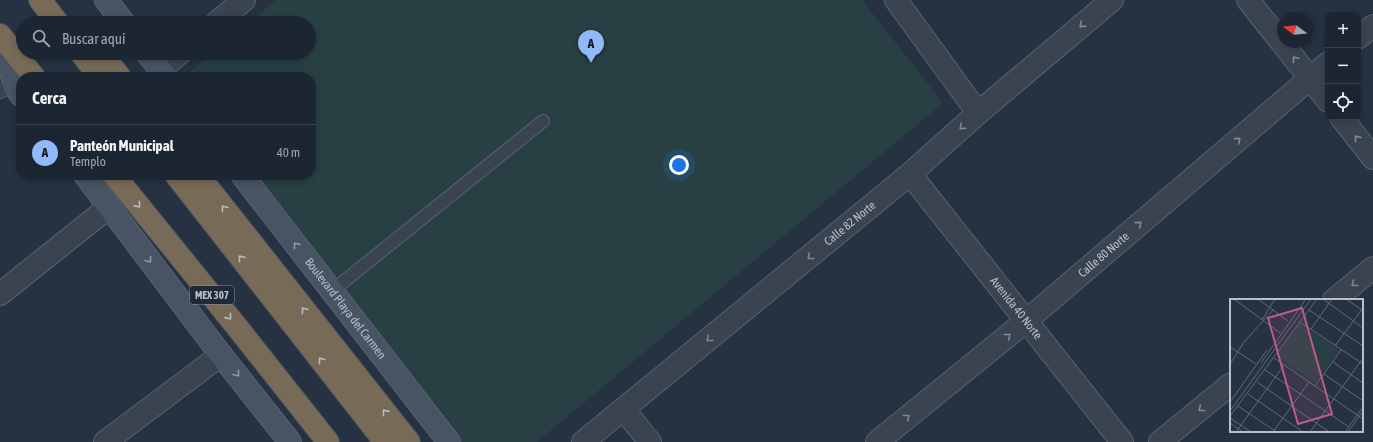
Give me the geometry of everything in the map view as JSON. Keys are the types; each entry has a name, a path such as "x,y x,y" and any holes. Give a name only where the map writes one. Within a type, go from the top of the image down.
{"highway":[{"path":"40,0 54,16"},
{"path":"3,38 16,54"},
{"path":"20,60 30,72"},
{"path":"87,60 96,72"},
{"path":"107,60 116,72"},
{"name":"MEX 307","path":"118,180 328,442"},
{"path":"180,180 385,442"},
{"path":"202,180 410,442"}],"main road":[{"path":"106,0 119,16"},
{"path":"3,38 12,91"},
{"path":"153,60 162,72"},
{"path":"89,180 221,355 290,442"},
{"name":"Boulevard Playa del Carmen","path":"246,180 449,442"}],"street":[{"path":"225,16 244,0"},
{"path":"896,0 978,113"},
{"name":"Calle 82 Norte","path":"583,442 624,410 910,174 978,113 1112,0"},
{"path":"1248,0 1325,97"},
{"path":"1361,36 1373,26"},
{"path":"164,72 174,60"},
{"name":"Calle 80 Norte","path":"877,442 1026,321 1325,66"},
{"path":"1343,120 1373,158"},
{"name":"Avenida 40 Norte","path":"910,174 1122,442"},
{"path":"0,294 109,207"},
{"path":"1335,299 1373,268"},
{"path":"105,442 221,355"},
{"path":"1160,442 1230,385"},
{"path":"624,410 650,442"}],"lane":[{"path":"332,292 543,121"}],"green space":[{"path":"276,0 862,0 943,103 537,442 459,442 255,180 316,180 316,72 190,72 204,60 316,60 316,16 257,16"}],"place":[{"name":"Panteón Municipal","path":"591,63"}]}
